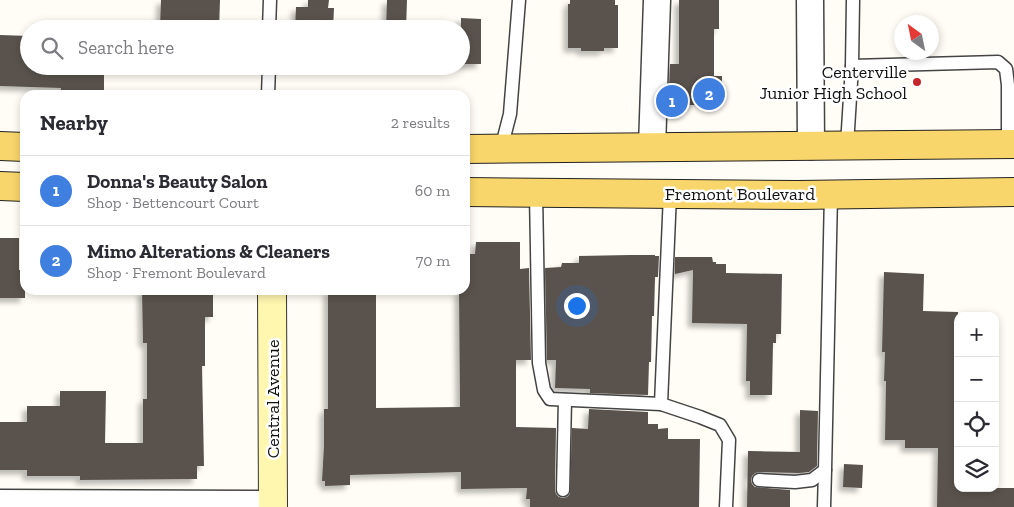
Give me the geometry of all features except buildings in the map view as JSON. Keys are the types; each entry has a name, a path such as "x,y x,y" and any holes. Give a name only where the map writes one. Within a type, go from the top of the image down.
{"main road":[{"path":"470,149 1011,144"},
{"path":"0,146 20,147"},
{"path":"0,186 20,187"},
{"name":"Fremont Boulevard","path":"470,192 832,194 1014,192"},
{"name":"Central Avenue","path":"272,295 273,505"}],"street":[{"path":"652,147 656,0"},
{"path":"810,0 811,146"},
{"path":"0,503 273,505"}],"lane":[{"path":"269,20 270,0"},
{"path":"501,148 510,114 519,0"},
{"path":"847,145 852,66 853,0"},
{"path":"852,66 998,62 1006,69 1011,144"},
{"path":"268,90 269,75"},
{"path":"536,193 539,363 544,390 550,399 661,404 720,425 729,440 726,507"},
{"path":"661,404 670,194"},
{"path":"824,507 832,194"},
{"path":"563,490 565,400"},
{"path":"758,480 794,482 812,480 825,470"}],"place":[{"name":"Centerville Junior High School","path":"917,82"},
{"name":"Mimo Alterations & Cleaners","path":"709,94"},
{"name":"Donna's Beauty Salon","path":"672,101"}]}
